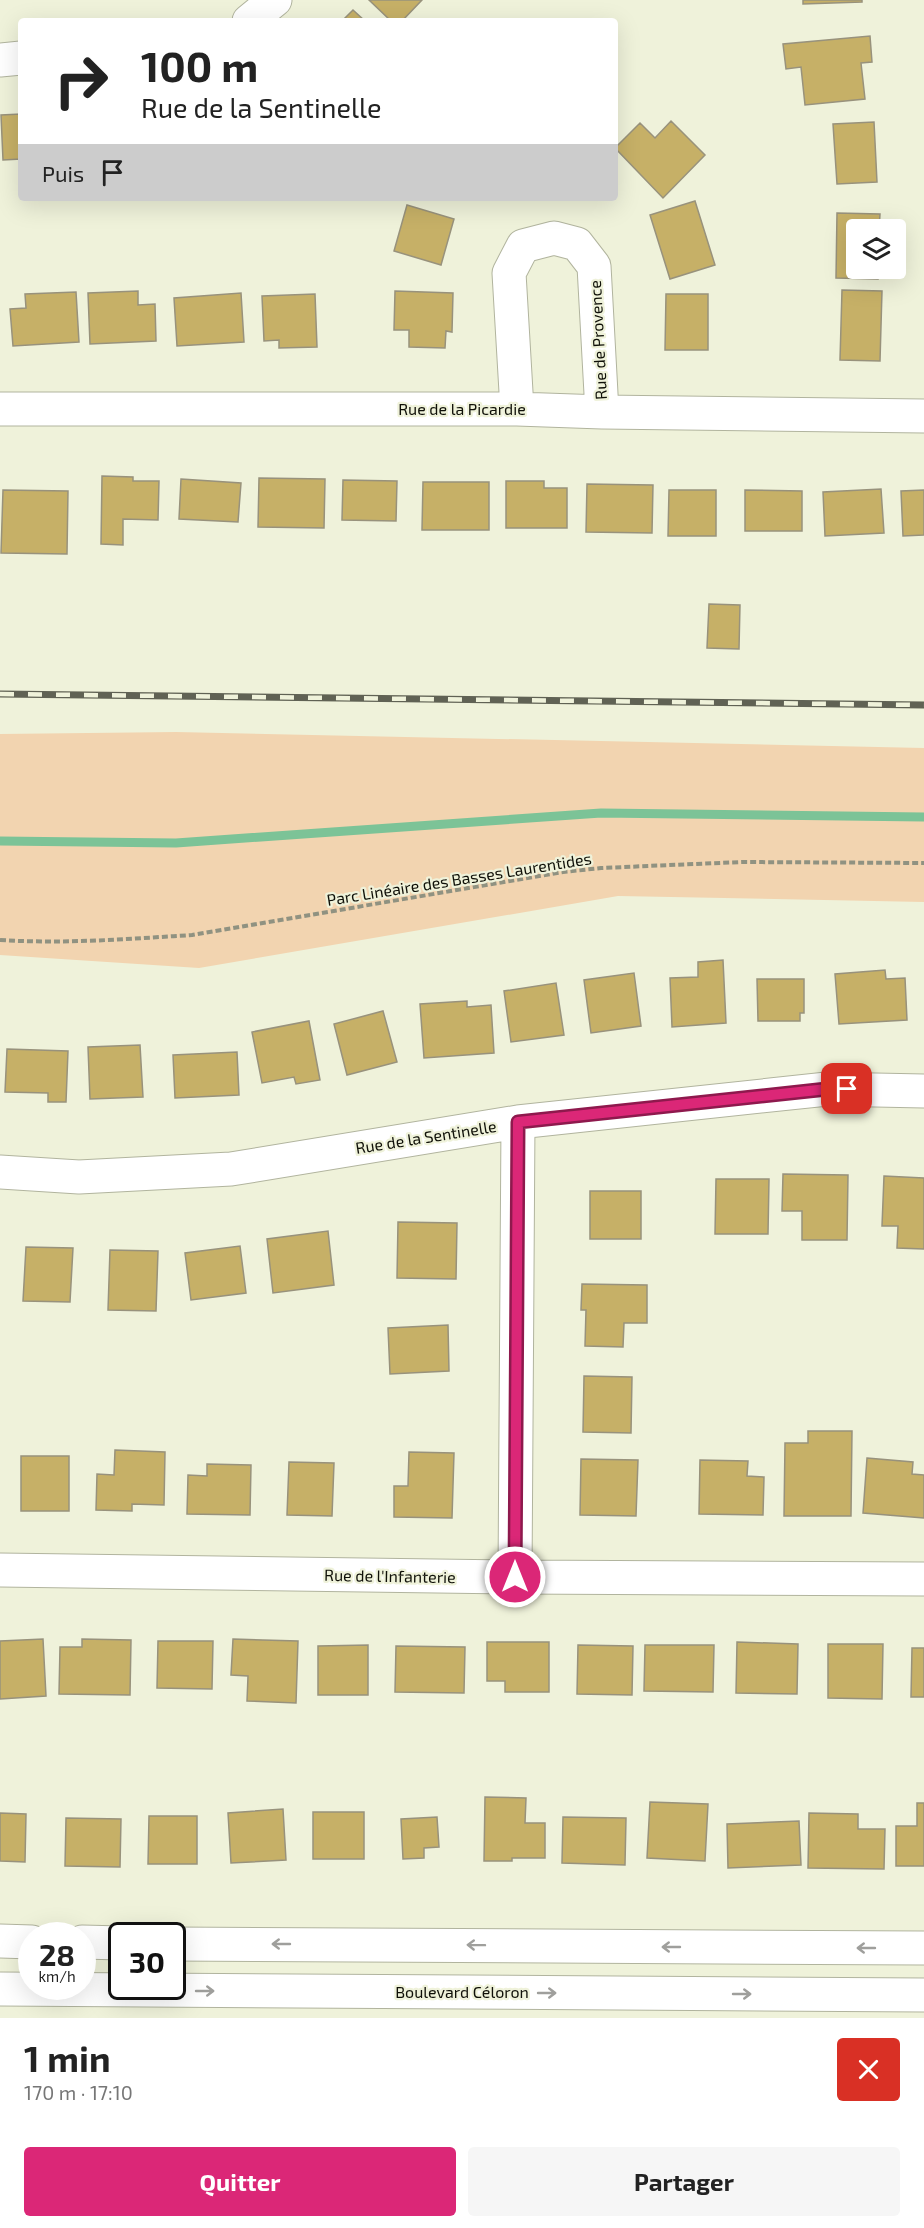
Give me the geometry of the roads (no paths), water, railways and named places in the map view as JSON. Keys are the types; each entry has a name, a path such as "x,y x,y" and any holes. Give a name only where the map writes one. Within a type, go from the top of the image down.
{"street":[{"path":"253,18 275,0"},
{"path":"0,60 18,58"},
{"name":"Rue de Provence","path":"517,409 509,273 523,246 554,238 578,244 594,266 602,412"},
{"name":"Rue de la Picardie","path":"0,409 517,409 924,416"},
{"name":"Rue de la Sentinelle","path":"0,1172 79,1177 231,1169 518,1122 827,1089 924,1091"},
{"path":"515,1577 518,1122"},
{"name":"Rue de l'Infanterie","path":"0,1570 515,1577 924,1579"},
{"path":"0,1941 18,1942"},
{"path":"186,1944 924,1948"},
{"path":"510,1993 511,1946"},
{"name":"Boulevard Céloron","path":"0,1989 924,1995"}],"waterway":[{"path":"0,841 176,843 601,813 924,817"}],"railway":[{"path":"0,694 924,705"}]}
